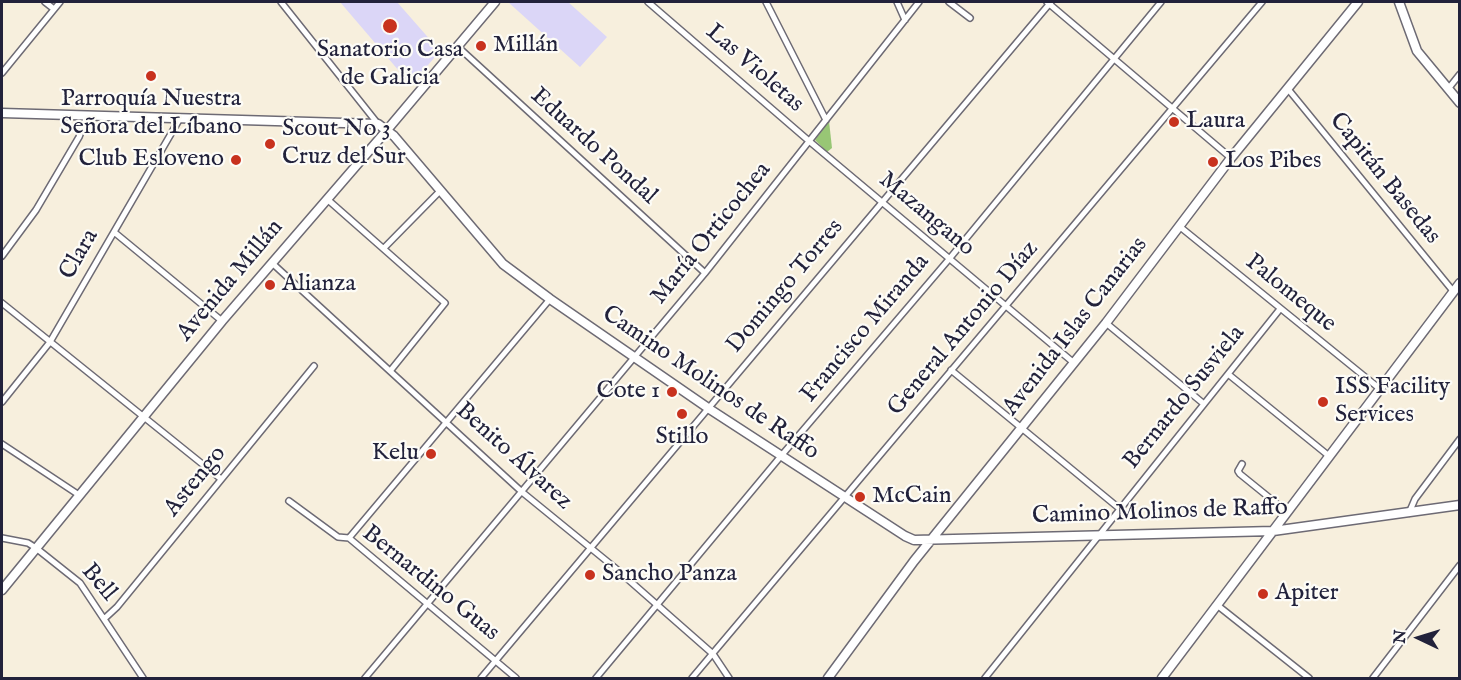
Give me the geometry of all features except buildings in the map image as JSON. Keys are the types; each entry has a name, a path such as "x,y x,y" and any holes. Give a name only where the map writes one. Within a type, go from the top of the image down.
{"street":[{"path":"45,2 54,9"},
{"path":"2,73 60,2"},
{"path":"281,2 378,124"},
{"name":"Avenida Millán","path":"2,590 222,321 495,2"},
{"name":"Las Violetas","path":"648,2 809,141"},
{"path":"766,2 826,120"},
{"path":"897,2 905,20"},
{"name":"María Orticochea","path":"366,678 705,273 920,2"},
{"path":"949,2 970,18"},
{"path":"1049,2 1232,158"},
{"name":"Domingo Torres","path":"481,678 1049,2"},
{"name":"Francisco Miranda","path":"596,678 950,258 1161,2"},
{"name":"General Antonio Díaz","path":"692,678 1262,2"},
{"name":"Avenida Islas Canarias","path":"828,678 930,541 1106,323 1232,158 1358,2"},
{"path":"1399,2 1414,46 1460,102"},
{"name":"Eduardo Pondal","path":"457,46 705,273"},
{"path":"1448,89 1460,74"},
{"name":"Capitán Basedas","path":"1288,89 1453,291"},
{"path":"2,113 179,120 378,124"},
{"path":"2,256 36,210 74,146 87,116"},
{"name":"Clara","path":"2,402 50,342 179,120"},
{"name":"Camino Molinos de Raffo","path":"378,124 387,130 497,258 550,299 708,408 845,498 914,540 1273,531 1460,506"},
{"name":"Mazangano","path":"809,141 1074,363"},
{"path":"384,248 440,191"},
{"path":"327,199 445,303 391,370"},
{"name":"Palomeque","path":"1179,226 1380,389"},
{"path":"114,232 222,321"},
{"name":"Benito Álvarez","path":"272,262 522,492 713,654 729,678"},
{"path":"1162,678 1460,283"},
{"path":"349,538 550,299"},
{"path":"2,303 221,479"},
{"name":"Bernardo Susviela","path":"985,678 1280,309"},
{"path":"1106,323 1204,404"},
{"name":"Astengo","path":"105,619 314,366"},
{"path":"951,370 1120,509"},
{"path":"1228,374 1329,456"},
{"path":"1409,513 1415,500 1460,439"},
{"path":"2,444 79,495"},
{"path":"1242,464 1239,468 1240,474 1287,512"},
{"name":"Bernardino Guas","path":"289,501 338,537 349,538 516,678"},
{"name":"Bell","path":"2,538 28,543 80,583 143,678"},
{"path":"1373,678 1460,565"},
{"path":"1217,605 1310,678"}],"shaded area":[{"name":"Sanatorio Casa de Galicia","path":"340,2 397,2 440,51 411,85"},
{"path":"508,2 568,2 607,37 580,67"}],"green space":[{"path":"829,121 832,148 827,152 815,140"}],"place":[{"name":"Sanatorio Casa de Galicia","path":"390,26"},
{"name":"Millán","path":"481,46"},
{"name":"Parroquía Nuestra Señora del Líbano","path":"151,76"},
{"name":"Laura","path":"1174,122"},
{"name":"Scout No 3 Cruz del Sur","path":"270,144"},
{"name":"Club Esloveno","path":"236,160"},
{"name":"Los Pibes","path":"1213,162"},
{"name":"Alianza","path":"270,285"},
{"name":"Cote 1","path":"672,392"},
{"name":"ISS Facility Services","path":"1323,402"},
{"name":"Stillo","path":"682,414"},
{"name":"Kelu","path":"431,454"},
{"name":"McCain","path":"860,497"},
{"name":"Sancho Panza","path":"590,575"},
{"name":"Apiter","path":"1263,594"}]}
